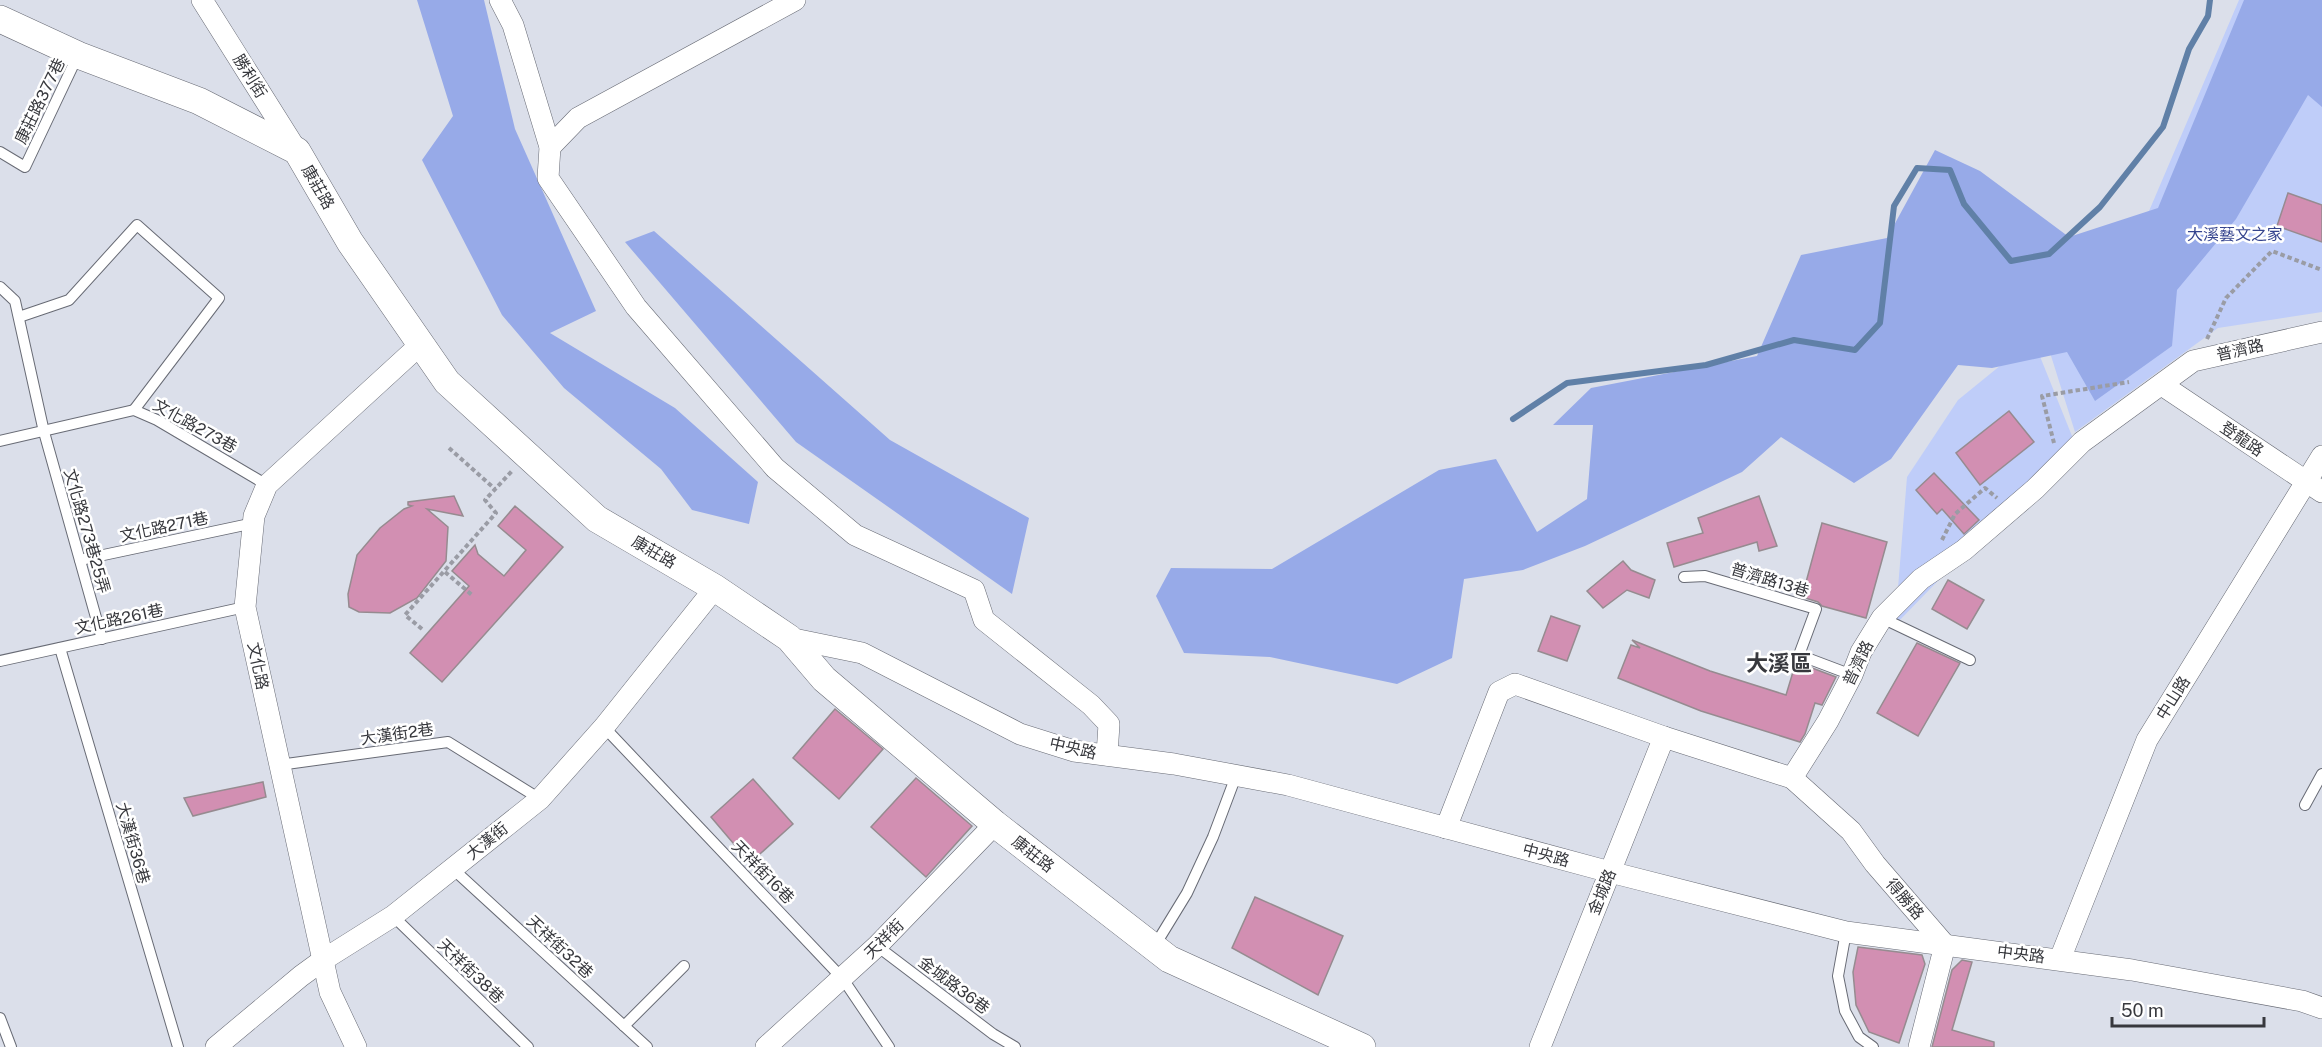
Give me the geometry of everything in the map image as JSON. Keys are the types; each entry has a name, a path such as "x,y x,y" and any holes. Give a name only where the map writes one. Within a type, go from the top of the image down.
{"street":[{"name":"勝利街","path":"202,0 297,151"},
{"path":"500,0 513,25 550,147 548,178 636,307 775,468 855,535 974,590 984,620 1091,705 1109,724 1107,755"},
{"path":"550,147 578,118 795,0"},
{"name":"康莊路","path":"0,19 78,55 199,101 297,151 350,242 447,382 597,519 715,588 789,638 824,679 995,824 1169,959 1362,1047"},
{"name":"普濟路","path":"1792,778 1828,721 1852,675 1861,652 1882,618 1921,579 1964,550 2035,489 2082,442 2193,361 2322,332"},
{"name":"文化路","path":"356,1047 330,992 245,607 254,516 267,485 421,344"},
{"name":"登龍路","path":"2162,385 2314,487"},
{"name":"中山路","path":"2060,959 2147,740 2314,487 2322,456"},
{"name":"大漢街","path":"216,1047 323,960 393,916 540,799 604,727 715,588"},
{"name":"中央路","path":"789,638 861,653 1020,734 1074,751 1174,764 1288,785 1610,872 1846,932 2132,970 2302,1001 2322,1008"},
{"path":"1446,828 1499,692 1515,684 1664,737 1792,778"},
{"name":"金城路","path":"1540,1047 1664,737"},
{"name":"得勝路","path":"1792,778 1851,831 1875,864 1946,945"},
{"name":"天祥街","path":"766,1047 877,946 995,824"},
{"path":"1919,1047 1946,945"}],"lane":[{"name":"康莊路377巷","path":"0,152 25,167 78,55"},
{"path":"19,317 69,300 137,225 219,298 134,410"},
{"name":"文化路273巷25弄","path":"0,286 15,301 44,432 102,639"},
{"name":"文化路273巷","path":"0,441 134,410 157,420 267,485"},
{"name":"文化路271巷","path":"80,560 254,523"},
{"name":"普濟路13巷","path":"1684,578 1705,576 1816,609 1799,655 1852,675"},
{"name":"文化路261巷","path":"0,661 245,607"},
{"path":"1882,618 1970,660"},
{"name":"大漢街36巷","path":"60,648 178,1047"},
{"name":"天祥街16巷","path":"604,727 843,979 889,1047"},
{"name":"大漢街2巷","path":"279,765 448,742 540,799"},
{"path":"2305,805 2322,774"},
{"path":"1154,948 1191,883 1213,837 1236,776"},
{"name":"天祥街32巷","path":"453,869 647,1047"},
{"name":"天祥街38巷","path":"393,916 528,1047"},
{"path":"1846,932 1838,976 1845,1011 1858,1037 1874,1047"},
{"name":"金城路36巷","path":"877,946 993,1034 1015,1047"},
{"path":"624,1026 684,966"},
{"path":"0,1018 11,1047"}],"path":[{"path":"449,448 495,489"},
{"path":"422,630 405,615 496,513 484,500 528,456"},
{"path":"445,572 472,595"}],"green space":[{"name":"大溪藝文之家","path":"2239,0 2322,0 2322,312 2218,328 2075,432 2041,324 2129,258"},
{"path":"2033,339 2074,441 1895,625 1907,477 1958,400"}],"shaded area":[{"path":"417,0 484,0 515,129 596,311 550,333 675,408 758,482 749,524 692,510 661,469 564,388 502,315 422,160 453,116"},
{"path":"2244,0 2322,0 2322,107 2308,95 2236,219 2177,290 2172,346 2095,401 2067,352 1992,368 1958,365 1891,459 1854,483 1781,437 1742,472 1585,546 1523,570 1464,579 1452,658 1397,684 1270,657 1184,653 1156,596 1171,568 1272,569 1439,470 1496,459 1537,532 1587,499 1593,425 1553,425 1591,388 1757,356 1801,255 1887,238 1935,150 1980,171 2069,237 2158,208"},
{"path":"654,231 890,440 1029,518 1012,594 796,442 625,242"}],"building":[{"path":"2288,193 2322,205 2322,242 2277,226"},
{"path":"2009,411 2034,442 1980,485 1956,453"},
{"path":"1934,473 1979,520 1964,534 1942,509 1937,514 1916,490"},
{"path":"454,496 463,516 427,509 448,527 446,561 417,598 390,613 359,612 349,607 348,594 357,555 380,528 404,509 412,506 408,505 408,502"},
{"path":"1759,496 1777,546 1759,551 1757,542 1674,567 1667,543 1703,533 1698,518"},
{"path":"515,506 563,547 442,682 410,653 469,586 452,571 475,545 478,554 504,576 526,550 498,526"},
{"path":"1822,523 1887,542 1866,618 1822,606 1818,602 1802,597"},
{"path":"1623,561 1631,570 1655,580 1649,598 1627,590 1603,608 1587,591"},
{"path":"1948,580 1984,600 1967,629 1932,609"},
{"path":"1551,616 1580,626 1567,661 1538,651"},
{"path":"1632,640 1710,671 1786,695 1796,662 1836,677 1822,705 1815,703 1800,742 1701,711 1618,678 1631,645 1640,648"},
{"path":"1917,643 1960,663 1918,736 1877,713"},
{"path":"835,709 883,749 839,799 793,758"},
{"path":"916,778 972,826 926,877 871,827"},
{"path":"753,779 793,824 750,863 711,817"},
{"path":"263,782 266,797 193,816 184,798"},
{"path":"1255,897 1343,936 1318,995 1232,948"},
{"path":"1858,947 1922,955 1925,964 1899,1043 1869,1032 1856,1005 1853,972"},
{"path":"1962,960 1972,962 1952,1030 1994,1042 1994,1047 1932,1047 1952,970"}],"waterway":[{"path":"1513,419 1567,383 1706,365 1794,340 1855,350 1880,323 1894,206 1917,168 1950,170 1964,204 2011,261 2049,254 2100,207 2163,127 2189,49 2208,16 2210,0"}],"district":[{"name":"大溪區","path":"1779,663"}]}
